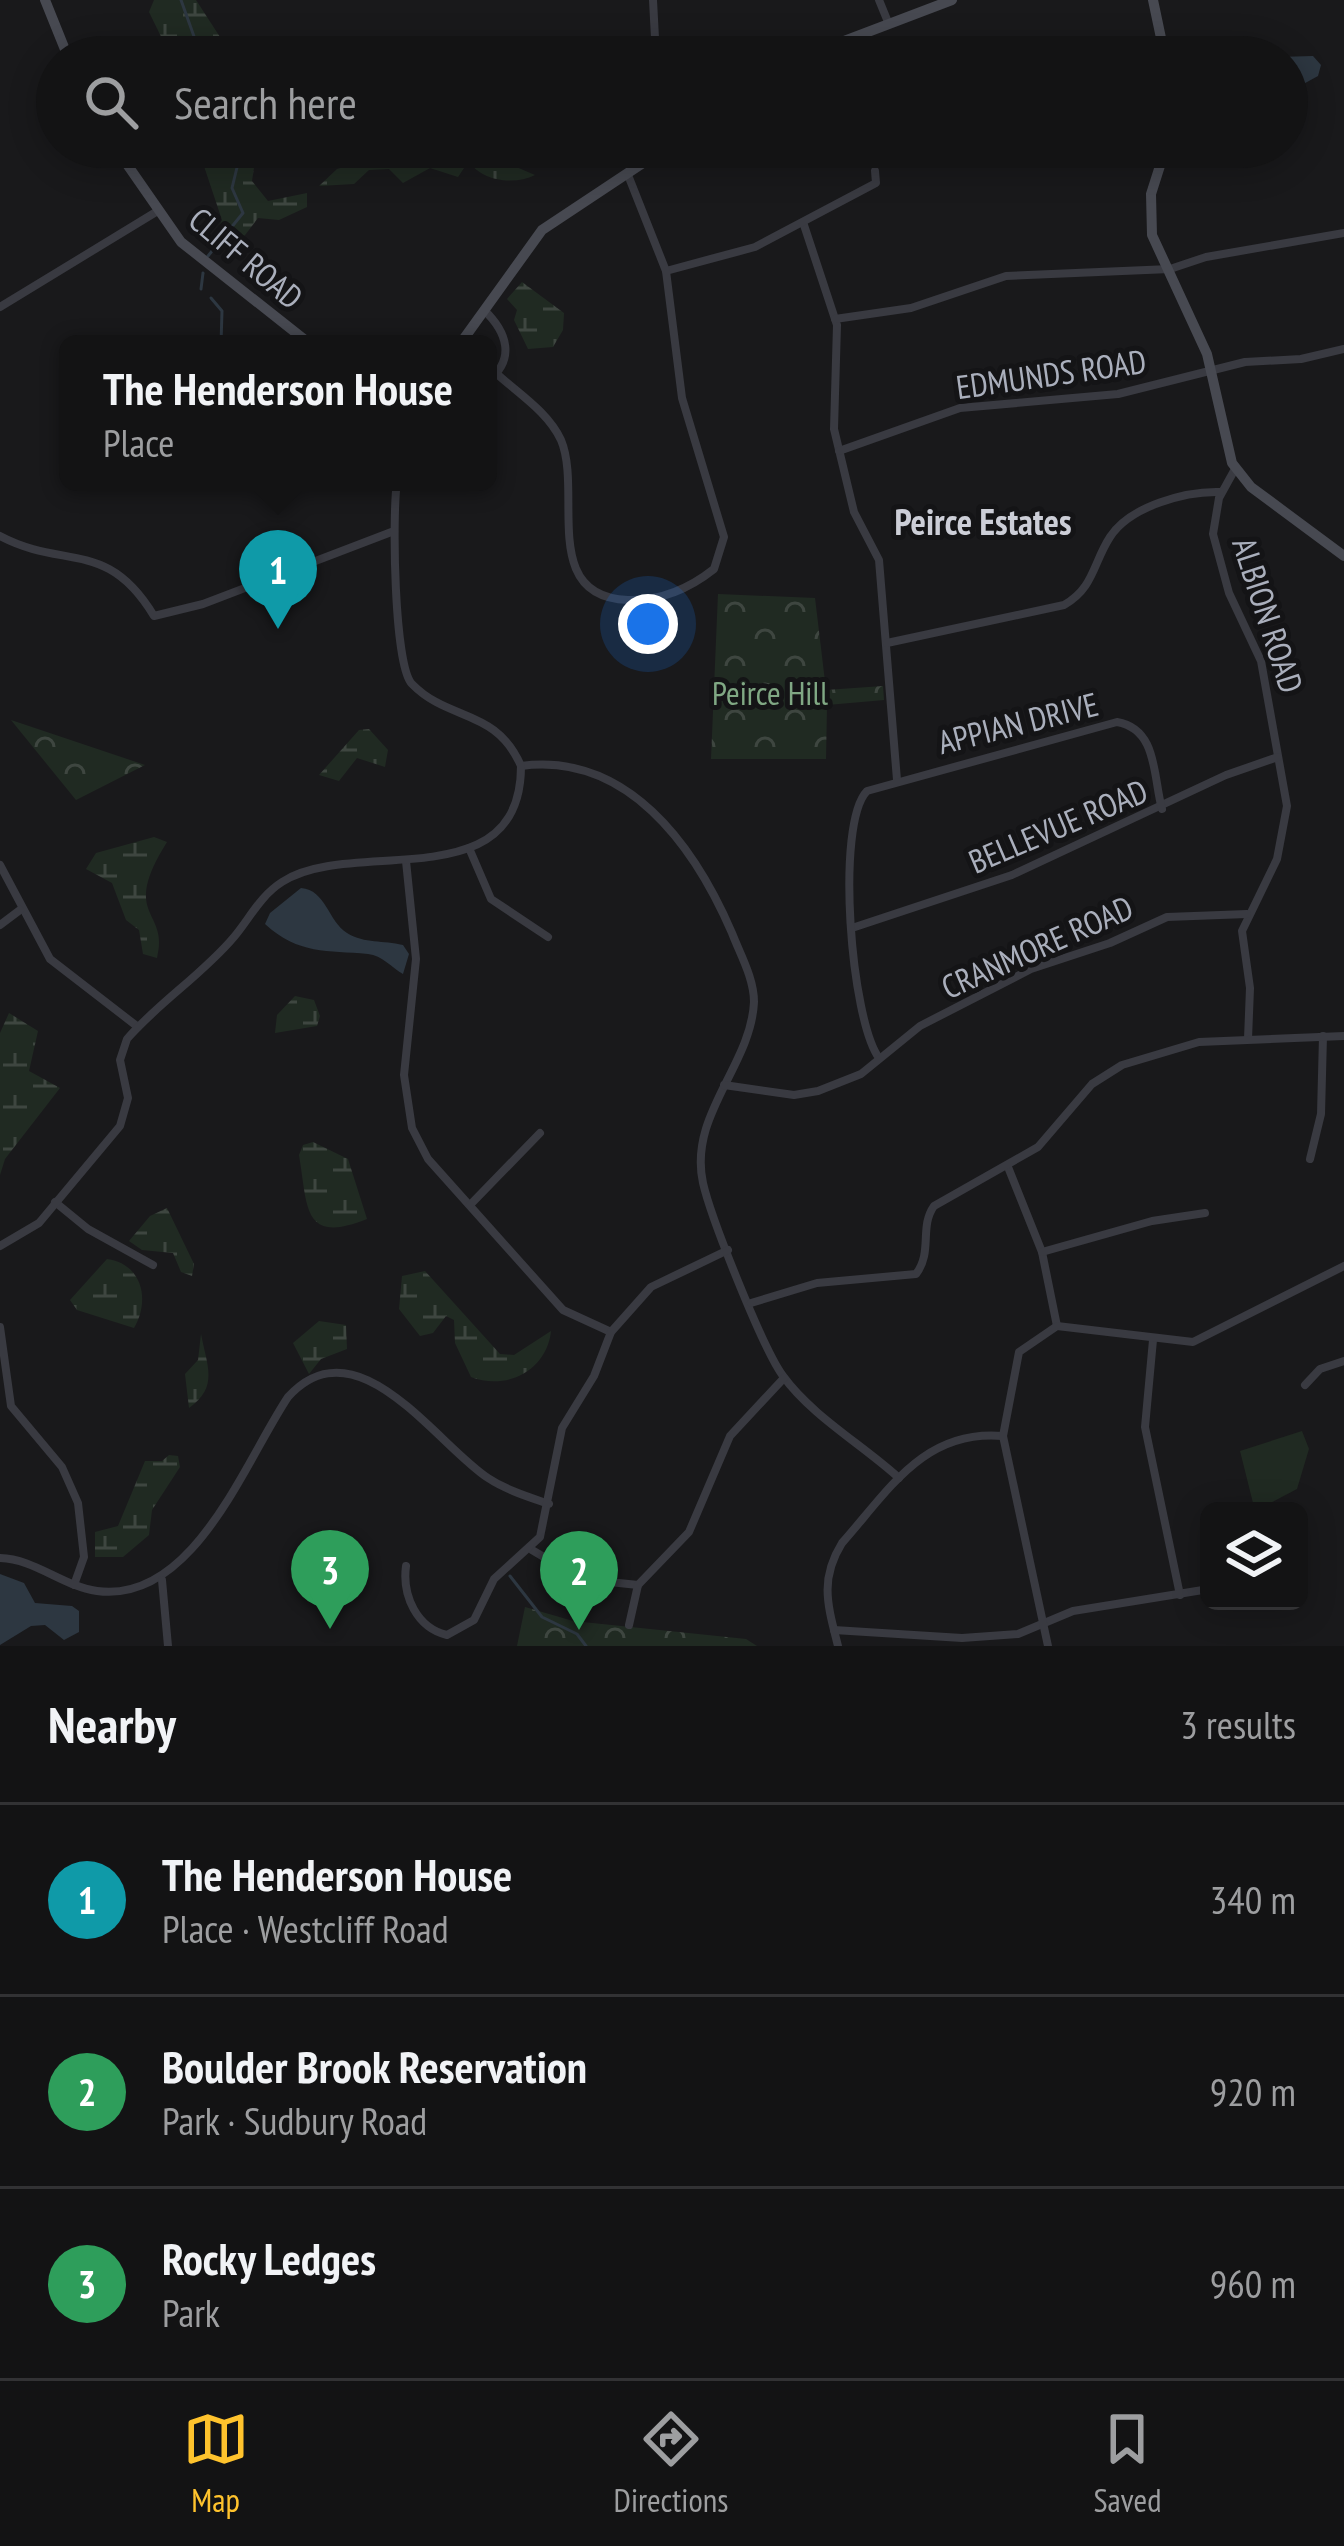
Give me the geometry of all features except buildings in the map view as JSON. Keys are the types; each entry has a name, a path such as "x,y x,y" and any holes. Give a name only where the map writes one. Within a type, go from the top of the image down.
{"street":[{"path":"44,0 59,36"},
{"path":"653,0 655,36"},
{"path":"880,0 888,22"},
{"path":"854,36 952,0"},
{"path":"1153,0 1161,36"},
{"name":"CLIFF ROAD","path":"129,168 156,212 204,263 298,335"},
{"path":"466,335 545,227 635,168"},
{"path":"1161,168 1149,212 1153,240 1212,370 1234,470 1344,556"},
{"path":"484,310 506,343 497,374 543,413 562,442 568,472 568,548 582,578 605,596 628,600 665,596 698,581 717,565 725,542 682,398 666,271 628,175"},
{"path":"666,271 755,247 865,186"},
{"path":"0,307 156,212"},
{"path":"803,222 835,319 831,410 857,519 878,553 887,643 897,780 870,789 854,810 852,928 854,987 880,1058"},
{"path":"835,319 911,308 1016,275 1166,269 1344,233"},
{"name":"EDMUNDS ROAD","path":"839,451 967,407 1112,394 1212,370 1344,349"},
{"name":"ALBION ROAD","path":"1234,470 1221,492 1213,523 1216,551 1231,598 1260,656 1287,806 1284,836 1247,914 1241,942 1250,988 1248,1040"},
{"path":"0,1246 28,1232 120,1126 128,1098 120,1060 138,1027 235,936 281,882 318,867 406,861 469,848 490,837 512,808 521,787 520,766 503,734 424,694 403,673 394,531 396,491"},
{"path":"887,643 1064,604 1088,586 1109,538 1127,519 1153,506 1221,492"},
{"path":"0,536 108,566 154,616 202,604 394,531"},
{"name":"APPIAN DRIVE","path":"897,780 1124,723 1148,742 1162,809"},
{"name":"BELLEVUE ROAD","path":"852,928 1012,875 1220,778 1279,757"},
{"path":"520,766 573,765 609,780 663,822 698,864 754,995 750,1027 706,1126 700,1163 705,1192 784,1378 899,1478"},
{"path":"469,848 491,899 548,938"},
{"path":"406,861 416,959 404,1049 406,1101 428,1159 563,1310 611,1333"},
{"path":"0,865 50,959 138,1027"},
{"path":"0,925 20,910"},
{"name":"CRANMORE ROAD","path":"724,1084 807,1094 861,1075 926,1023 1031,969 1110,943 1167,916 1247,914"},
{"path":"1310,1159 1321,1114 1322,1036"},
{"path":"751,1303 817,1283 914,1276 926,1257 926,1220 934,1205 1042,1144 1084,1092 1112,1070 1184,1044 1344,1036"},
{"path":"470,1205 540,1133"},
{"path":"1008,1167 1042,1252 1058,1326"},
{"path":"55,1202 88,1229 153,1265"},
{"path":"1042,1252 1152,1221 1204,1214"},
{"path":"406,1566 404,1583 427,1628 447,1635 470,1624 494,1579 532,1550 549,1504 562,1428 594,1376 611,1333 651,1287 728,1250"},
{"path":"1048,1646 1003,1436 1019,1352 1058,1326 1192,1342 1344,1266"},
{"path":"0,1327 11,1406 62,1467 78,1503 84,1557 74,1585"},
{"path":"1153,1340 1144,1427 1180,1595"},
{"path":"1305,1385 1320,1370 1344,1361"},
{"path":"0,1558 17,1559 74,1585 125,1592 162,1580 200,1541 301,1383 330,1373 360,1379 404,1401 488,1478 549,1504"},
{"path":"629,1625 638,1585 689,1532 730,1436 784,1378"},
{"path":"838,1646 825,1590 831,1561 915,1458 950,1440 975,1434 1003,1436"},
{"path":"532,1550 581,1580 638,1585"},
{"path":"162,1580 168,1646"},
{"path":"834,1630 962,1638 1018,1634 1073,1611 1200,1591"}],"green space":[{"path":"154,0 196,0 219,36 161,36 149,12"},
{"path":"205,168 254,168 252,181 268,201 307,193 307,207 279,220 258,218 242,239 219,240 215,234 222,220"},
{"path":"430,168 403,183 389,169 369,170 354,184 319,186 337,169"},
{"path":"430,168 464,168 458,177"},
{"path":"475,168 519,168 535,175 502,180"},
{"path":"522,282 564,313 563,330 553,347 528,349 514,320 517,310 507,299"},
{"name":"Peirce Hill","path":"718,594 815,598 826,690 883,686 884,700 827,705 826,759 711,759"},
{"path":"11,720 145,765 76,800"},
{"path":"369,729 388,750 385,767 357,758 339,781 319,775 359,730"},
{"path":"154,837 167,842 147,885 146,899 159,942 157,958 143,954 139,930 126,920 112,883 86,869 96,853"},
{"path":"295,996 314,1000 320,1016 317,1026 275,1033 277,1015"},
{"path":"9,1013 38,1031 29,1071 60,1088 5,1159 0,1175 0,1033"},
{"path":"313,1142 348,1159 367,1219 330,1227 312,1216 299,1155 303,1145"},
{"path":"167,1208 194,1264 192,1276 181,1272 173,1253 142,1250 129,1241 150,1216"},
{"path":"107,1259 129,1268 140,1285 142,1307 134,1328 77,1310 70,1300"},
{"path":"425,1271 500,1354 514,1355 551,1331 542,1357 511,1379 471,1377 455,1343 454,1320 446,1316 433,1333 420,1336 399,1309 402,1276"},
{"path":"319,1321 346,1325 347,1349 321,1359 309,1374 293,1343"},
{"path":"201,1334 208,1384 189,1408 185,1374 198,1360"},
{"path":"1302,1431 1309,1449 1297,1489 1272,1502 1253,1502 1240,1451"},
{"path":"169,1455 178,1456 180,1467 152,1510 149,1535 123,1557 95,1557 95,1532 118,1526 145,1461 162,1461"},
{"path":"525,1607 573,1621 746,1639 757,1646 517,1646"}],"shaded area":[{"path":"1308,56 1321,65 1318,76 1308,81"},
{"path":"301,888 316,894 347,933 403,945 409,954 403,974 373,955 302,946 265,924 270,913"},
{"path":"0,1574 24,1583 35,1603 72,1606 79,1611 79,1632 64,1640 45,1625 31,1626 0,1645"}],"waterway":[{"path":"181,0 194,36"},
{"path":"208,256 243,213 232,188 237,168"},
{"path":"201,289 203,273"},
{"path":"211,298 222,311 221,335"},
{"path":"510,1576 542,1617 577,1634 586,1646"}],"place":[{"name":"The Henderson House","path":"278,629"},
{"name":"Rocky Ledges","path":"330,1629"},
{"name":"Boulder Brook Reservation","path":"579,1630"}],"district":[{"name":"Peirce Estates","path":"983,522"}]}
